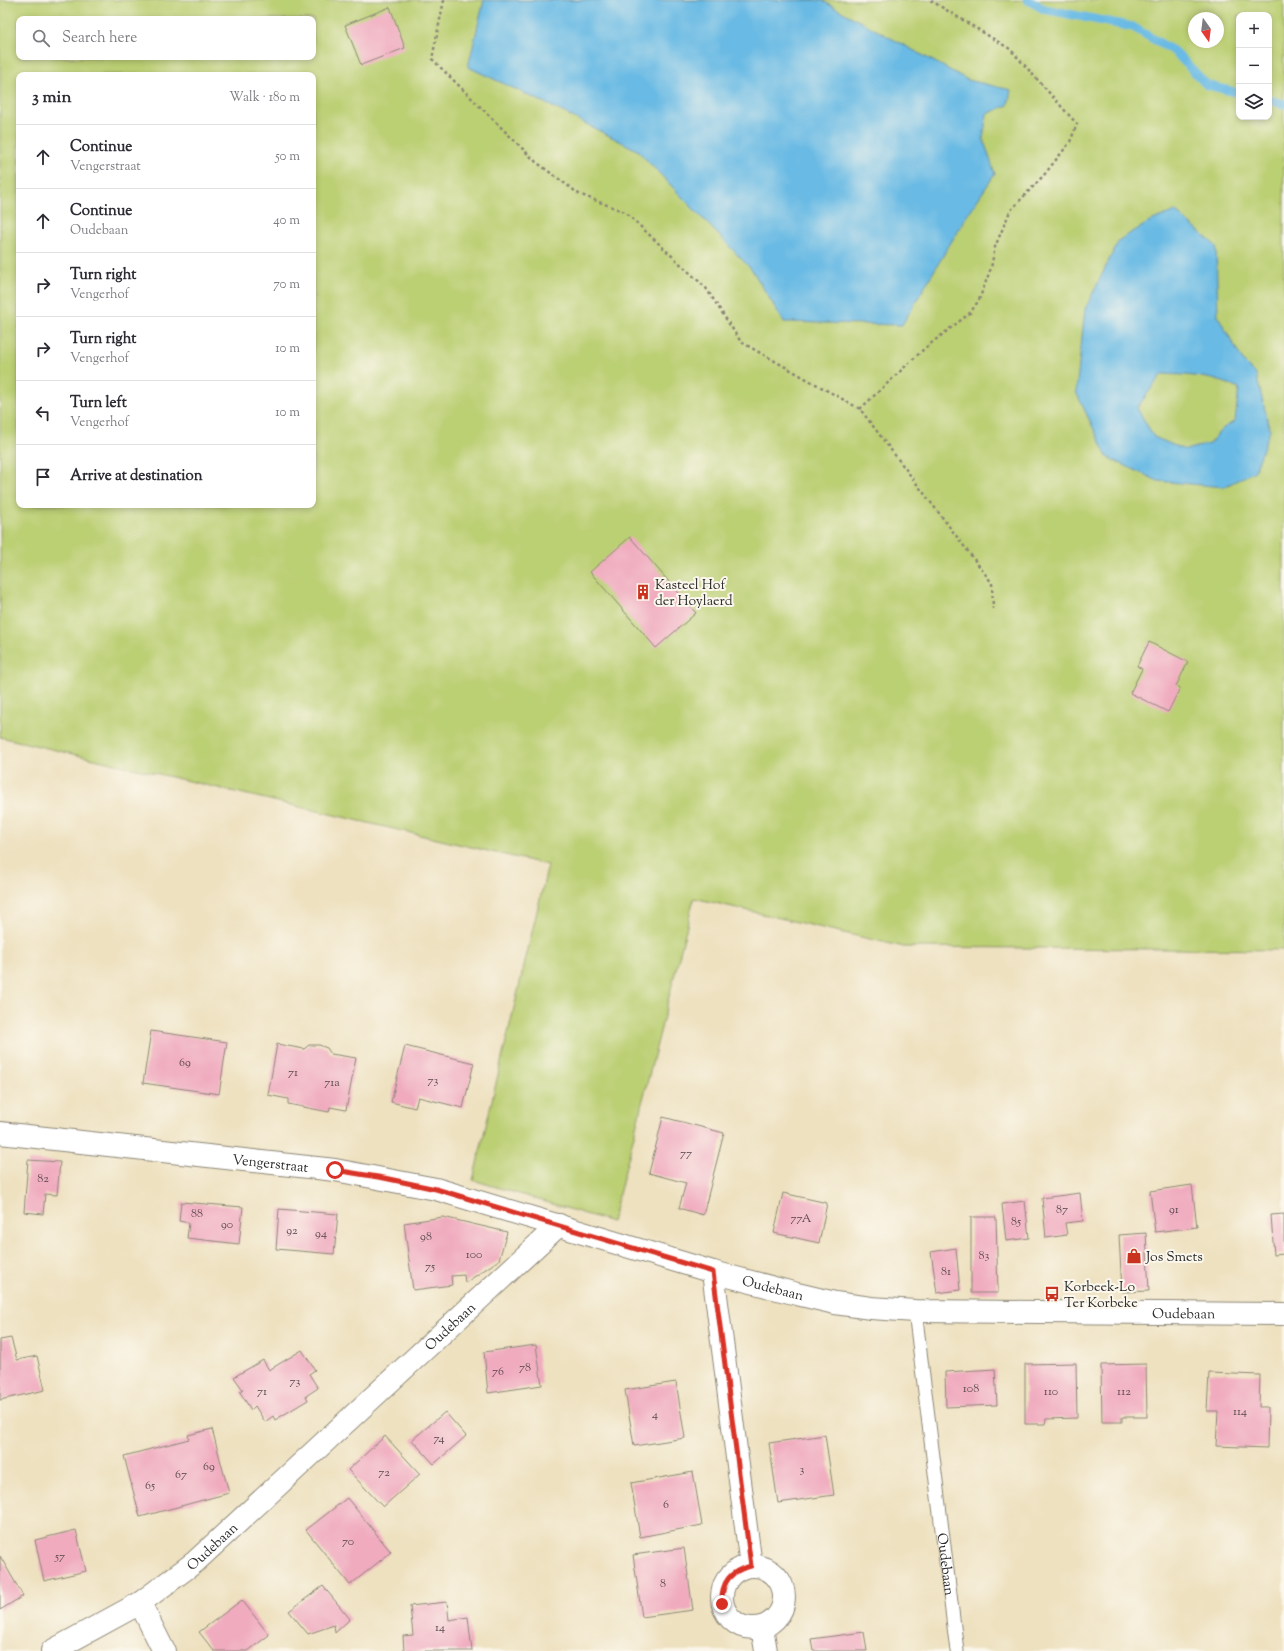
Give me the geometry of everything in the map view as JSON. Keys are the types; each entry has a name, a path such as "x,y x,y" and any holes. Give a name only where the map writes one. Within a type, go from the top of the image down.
{"street":[{"name":"Vengerstraat","path":"0,1133 335,1170 384,1178 436,1189 559,1226"},
{"name":"Oudebaan","path":"52,1651 140,1603 195,1562 559,1226 713,1272 797,1294 871,1308 915,1311 1284,1314"},
{"path":"713,1272 751,1566"},
{"path":"751,1566 767,1569 776,1575 782,1584 784,1604 780,1614 772,1623 762,1628 754,1629 743,1627 733,1622 726,1614 722,1604 724,1584 731,1575 740,1568 751,1566"},
{"path":"140,1603 164,1651"},
{"path":"762,1628 766,1651"}],"lane":[{"name":"Oudebaan","path":"915,1311 957,1651"}],"path":[{"path":"444,0 432,59 536,162 579,194 625,212 706,288 741,342 860,409 992,582 993,609"},
{"path":"860,409 925,348 970,313 979,300 991,268 995,247 1010,211 1044,175 1070,142 1077,124 1010,49 930,0"}],"green space":[{"path":"0,0 1284,0 1284,950 904,947 694,898 612,1222 473,1180 548,865 0,737"}],"water":[{"path":"484,0 821,0 968,80 1011,90 1008,105 987,114 983,138 995,174 966,217 902,325 784,322 752,270 637,150 545,103 468,67"},
{"path":"1175,211 1216,246 1218,316 1243,361 1256,374 1270,430 1255,471 1224,487 1158,481 1107,457 1076,392 1085,309 1119,240 1153,220","holes":["1162,374 1210,379 1239,388 1235,421 1222,429 1209,444 1185,450 1154,437 1137,408"]}],"building":[{"path":"390,7 405,48 361,65 345,25"},
{"name":"Kasteel Hof der Hoylaerd","path":"630,537 696,613 656,648 590,572"},
{"path":"1149,642 1188,662 1176,686 1180,688 1168,712 1130,693 1142,669 1137,666"},
{"path":"151,1031 227,1042 219,1094 143,1083"},
{"path":"277,1044 304,1049 309,1045 319,1045 327,1048 331,1054 356,1058 346,1110 330,1107 329,1112 288,1104 288,1099 268,1095"},
{"path":"405,1046 474,1063 463,1108 418,1097 415,1108 391,1102"},
{"path":"663,1117 724,1133 703,1215 679,1208 686,1183 649,1173"},
{"path":"28,1160 60,1162 57,1195 45,1194 43,1214 24,1212"},
{"path":"1192,1185 1197,1227 1155,1232 1150,1191"},
{"path":"783,1193 827,1203 819,1243 774,1233"},
{"path":"1080,1193 1083,1221 1065,1223 1067,1235 1046,1238 1042,1198"},
{"path":"1025,1201 1029,1238 1006,1241 1002,1204"},
{"path":"181,1202 243,1207 239,1244 187,1238 189,1223 179,1221"},
{"path":"279,1209 338,1214 334,1254 276,1249"},
{"path":"1284,1214 1284,1254 1274,1255 1271,1215"},
{"path":"443,1217 507,1232 499,1260 465,1283 464,1275 451,1276 452,1285 413,1290 404,1223"},
{"path":"971,1217 996,1217 998,1293 971,1293"},
{"name":"Jos Smets","path":"1146,1233 1149,1291 1122,1292 1119,1235"},
{"path":"956,1248 960,1290 937,1293 931,1252"},
{"path":"11,1338 17,1360 37,1356 45,1390 0,1400 0,1340"},
{"path":"536,1345 542,1385 488,1393 484,1352"},
{"path":"302,1350 315,1370 309,1374 318,1388 306,1396 308,1400 275,1420 273,1416 265,1422 255,1406 251,1410 240,1392 243,1390 234,1377 263,1360 269,1370"},
{"path":"1076,1363 1077,1418 1046,1419 1045,1424 1025,1424 1025,1364"},
{"path":"1146,1364 1147,1417 1122,1417 1122,1422 1102,1422 1101,1365"},
{"path":"995,1369 997,1405 946,1407 945,1372"},
{"path":"1209,1373 1260,1375 1259,1407 1268,1407 1267,1448 1216,1446 1218,1411 1207,1411"},
{"path":"676,1382 685,1438 634,1446 625,1390"},
{"path":"445,1412 466,1436 434,1464 412,1440"},
{"path":"212,1429 229,1493 140,1517 124,1456 189,1439 188,1435"},
{"path":"825,1435 834,1495 778,1503 769,1443"},
{"path":"385,1436 420,1474 383,1507 348,1470"},
{"path":"693,1472 702,1525 640,1537 631,1483"},
{"path":"347,1498 391,1552 350,1585 306,1530"},
{"path":"76,1530 86,1571 44,1581 35,1540"},
{"path":"684,1548 693,1610 642,1617 633,1555"},
{"path":"0,1556 23,1596 0,1610"},
{"path":"323,1586 350,1619 335,1633 334,1625 308,1634 289,1611"},
{"path":"242,1600 269,1635 248,1651 214,1651 199,1632"},
{"path":"447,1602 449,1620 468,1617 472,1651 404,1651 403,1636 413,1635 410,1606"},
{"path":"864,1632 867,1651 813,1651 811,1639"}],"waterway":[{"path":"1028,0 1044,9 1133,27 1175,52 1207,85 1236,92"},
{"path":"1272,101 1284,104"}],"place":[{"name":"Kasteel Hof der Hoylaerd","path":"643,592"},
{"name":"Jos Smets","path":"1134,1256"},
{"name":"Korbeek-Lo Ter Korbeke","path":"1052,1294"}],"route":[{"path":"335,1170 436,1189 481,1201 713,1272 751,1566 740,1568 731,1575 724,1584 722,1604"}]}
